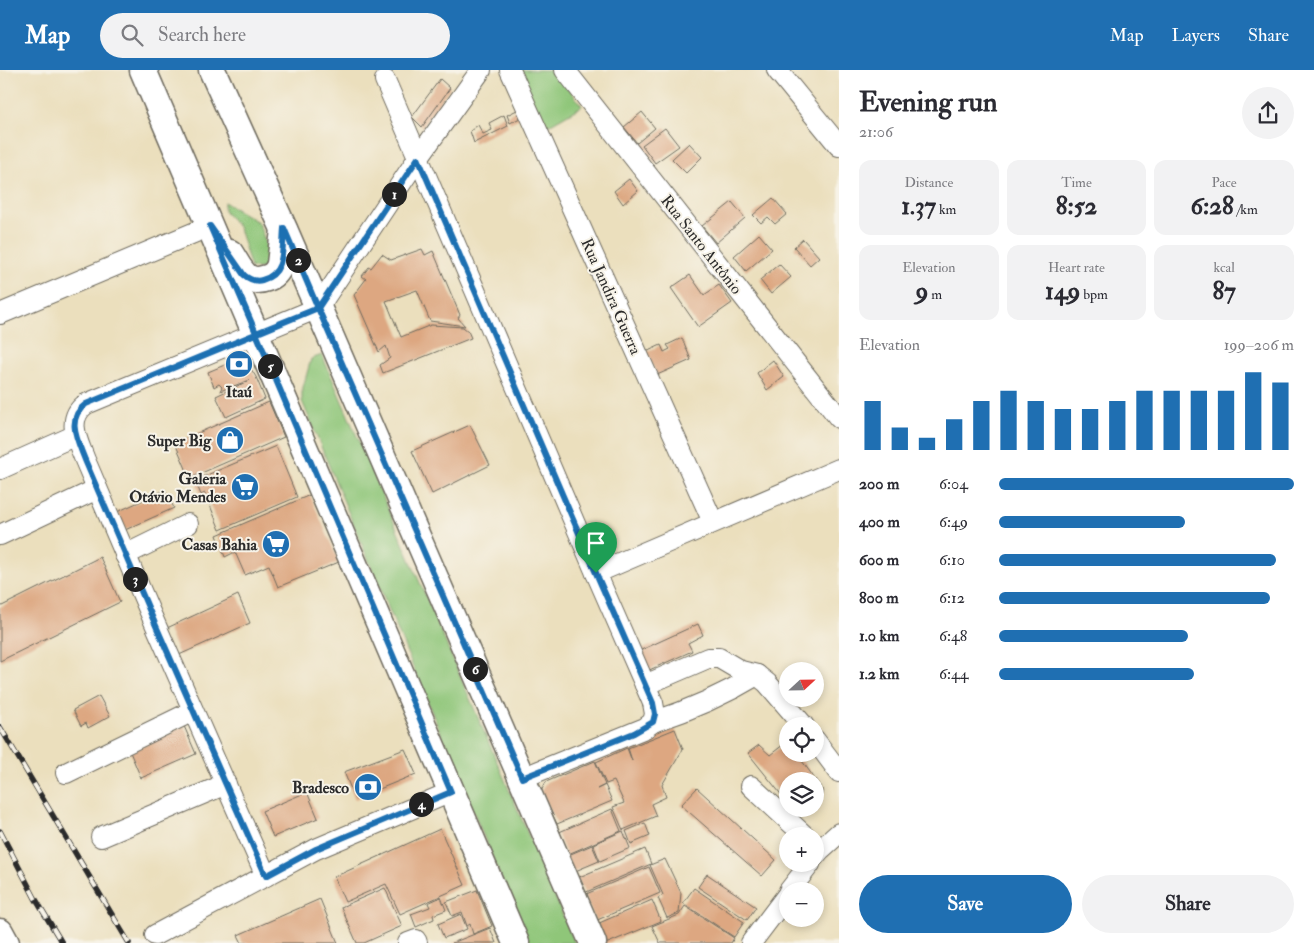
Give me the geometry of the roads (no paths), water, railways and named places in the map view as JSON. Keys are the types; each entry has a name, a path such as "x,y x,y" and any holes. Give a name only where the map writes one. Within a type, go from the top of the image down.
{"main road":[{"path":"143,70 516,943"},
{"path":"212,70 284,228 593,943"},
{"path":"210,226 244,275 255,281 271,277 278,270 282,258 284,228"},
{"path":"0,932 6,943"}],"street":[{"path":"266,876 98,490 76,435 74,420 78,410 86,404 318,308 418,158 481,70"},
{"name":"Rua Jandira Guerra","path":"510,70 713,522"},
{"name":"Rua Santo Antônio","path":"565,70 839,418"},
{"path":"777,70 839,146"},
{"path":"385,80 645,685 653,713"},
{"path":"0,314 210,226"},
{"path":"0,468 76,435"},
{"path":"596,573 839,468"},
{"path":"0,534 98,490"},
{"path":"126,555 188,524"},
{"path":"645,685 708,658 719,658 742,671 768,682 797,717"},
{"path":"522,778 634,733 653,713 707,702 757,676"},
{"path":"66,773 193,711"},
{"path":"824,752 839,772"},
{"path":"101,837 226,784"},
{"path":"751,786 795,827"},
{"path":"155,935 316,849 451,792"},
{"path":"824,846 839,833"},
{"path":"751,943 779,904"},
{"path":"408,943 416,940 417,943"}],"railway":[{"path":"0,727 129,943"},
{"path":"0,831 35,898 62,943"}],"place":[{"name":"Itaú","path":"239,364"},
{"name":"Super Big","path":"230,440"},
{"name":"Galeria Otávio Mendes","path":"245,487"},
{"name":"Casas Bahia","path":"276,544"},
{"name":"Bradesco","path":"368,787"}]}
